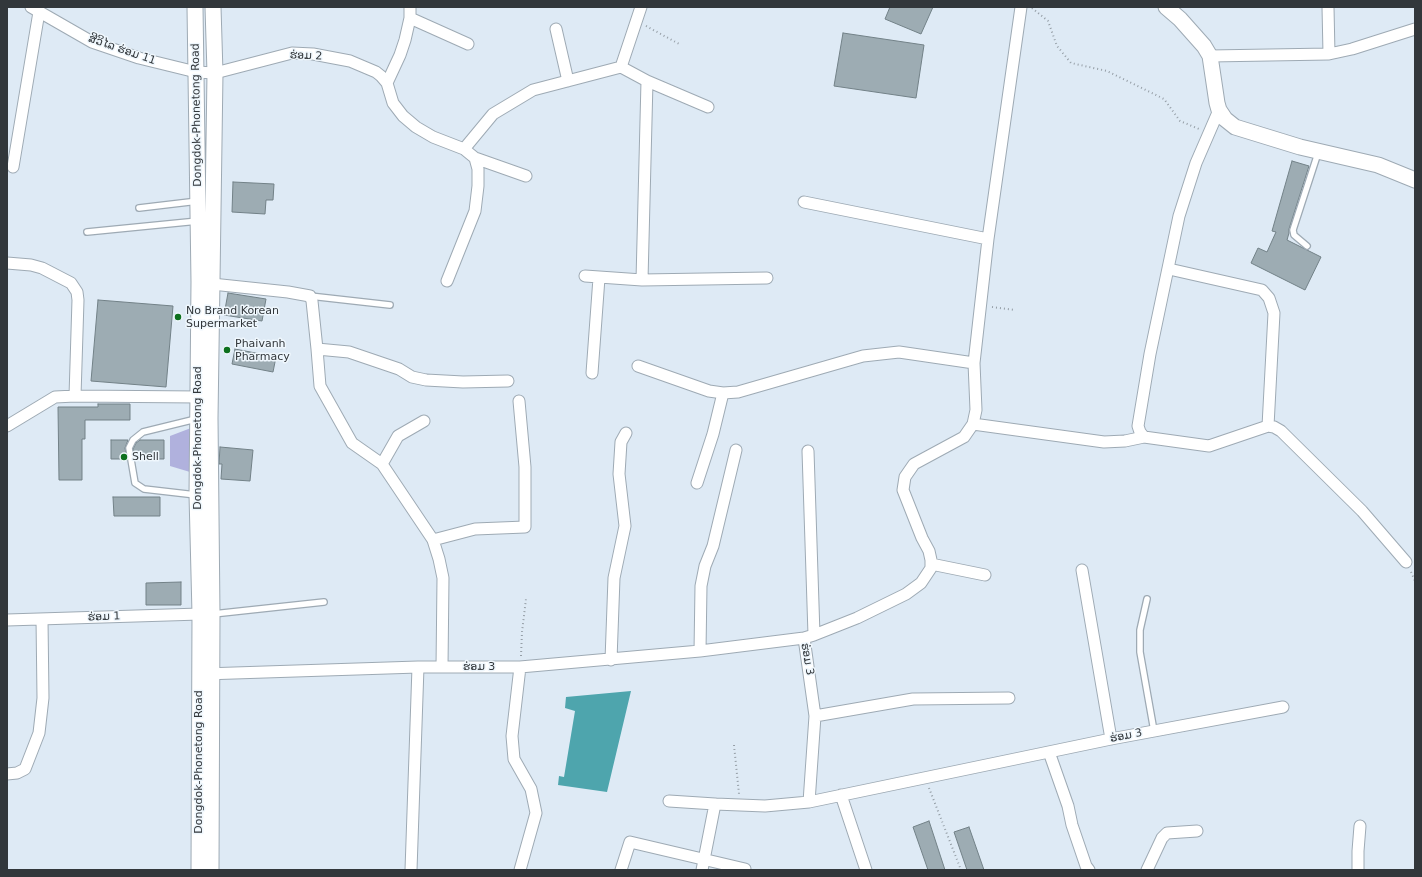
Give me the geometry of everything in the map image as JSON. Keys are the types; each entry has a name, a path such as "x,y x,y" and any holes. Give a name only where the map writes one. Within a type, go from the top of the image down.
{"main road":[{"name":"Dongdok-Phonetong Road","path":"195,7 199,397 204,418"},
{"name":"Dongdok-Phonetong Road","path":"199,870 206,614 204,418 212,284 215,73 213,7"},
{"path":"1166,7 1180,19 1204,46 1210,56 1219,110 1225,119 1234,127 1319,152 1378,165 1415,180"},
{"name":"Dongdok-Phonetong Road","path":"205,674 211,870"}],"street":[{"path":"621,67 641,7"},
{"path":"808,451 809,636 857,618 906,594 921,583 930,568 931,564 929,552 903,490 904,477 914,464 964,437 973,424 976,410 974,363 988,239 1021,7"},
{"path":"1328,7 1329,54"},
{"name":"ສີວິໄລ ຮ່ອມ 11","path":"35,10 92,42 139,58 196,72"},
{"path":"13,167 35,10"},
{"path":"468,44 410,12 405,40 387,83 393,103 403,116 416,128 433,137 464,149 475,158 526,176"},
{"path":"556,29 568,81"},
{"path":"1210,56 1329,54 1352,49 1415,29"},
{"name":"ຮ່ອມ 2","path":"196,72 215,73 292,53 313,54 350,61 376,72 387,83"},
{"path":"464,149 493,114 533,90 621,67 647,81 708,107"},
{"path":"642,280 647,81"},
{"path":"1144,437 1138,426 1150,354 1180,216 1196,163 1219,110"},
{"path":"447,282 475,211 478,186 478,169 475,158"},
{"path":"804,202 988,239"},
{"path":"7,262 42,268 71,283 77,292 75,396"},
{"path":"1169,269 1262,290 1269,298 1274,313 1268,426"},
{"path":"585,276 642,280 767,278"},
{"path":"592,373 599,278"},
{"path":"212,284 288,292 310,296 318,349 320,386 352,443 382,464 433,540 443,578 442,667"},
{"path":"318,349 349,352 399,368 412,377 426,380 463,382 508,381"},
{"path":"638,366 709,391 724,393 738,392 870,355 899,352 974,363"},
{"path":"697,482 713,434 724,393"},
{"path":"7,426 55,397 199,397"},
{"path":"433,540 475,529 525,527 525,467 519,401"},
{"path":"382,464 398,436 424,421"},
{"path":"973,424 1104,442 1125,441 1144,437 1209,446 1268,426 1274,427 1281,431 1362,511 1406,562"},
{"path":"611,660 614,578 625,526 619,474 621,442 626,433"},
{"path":"700,651 701,586 705,566 715,539 736,450"},
{"path":"931,564 985,575"},
{"path":"1082,570 1111,739"},
{"name":"ຮ່ອມ 1","path":"7,620 206,614"},
{"path":"7,774 17,773 25,769 39,733 43,698 42,619"},
{"name":"ຮ່ອມ 3","path":"205,674 418,667 520,667 700,651 809,636 815,716 809,802 1111,739 1283,707"},
{"path":"411,870 418,667"},
{"path":"520,667 512,736 514,759 531,789 536,813 520,870"},
{"path":"815,716 913,698 1009,698"},
{"path":"1049,752 1068,806 1072,826 1086,866 1089,870"},
{"path":"841,795 866,870"},
{"path":"668,801 764,806 809,802"},
{"path":"702,870 703,858 715,804"},
{"path":"1358,870 1360,826"},
{"path":"1147,870 1162,838 1167,833 1197,830"},
{"path":"621,870 630,842 745,868"}],"lane":[{"path":"1307,246 1294,234 1293,230 1319,152"},
{"path":"139,208 198,201"},
{"path":"87,232 198,221"},
{"path":"310,296 390,305"},
{"path":"204,418 143,432 133,440 129,448 134,483 144,489 204,496"},
{"path":"1147,599 1140,630 1140,652 1154,731"},
{"path":"206,614 324,602"}],"path":[{"path":"1032,7 1048,21 1057,46 1071,63 1107,71 1164,99 1180,121 1209,133"},
{"path":"636,20 681,45"},
{"path":"981,306 1015,310"},
{"path":"520,667 526,600"},
{"path":"734,745 740,805"},
{"path":"925,778 960,870"}],"shaded area":[{"path":"191,428 190,472 170,466 170,436"},
{"path":"631,691 607,792 558,785 559,776 564,777 575,711 565,708 566,697"}],"building":[{"path":"890,7 933,7 921,34 885,19"},
{"path":"843,33 924,45 916,98 834,86"},
{"path":"1292,161 1309,166 1289,229 1287,240 1321,257 1305,290 1251,263 1258,248 1267,252 1276,232 1272,231"},
{"path":"233,182 274,184 273,200 266,200 265,214 232,212"},
{"path":"228,293 266,299 262,321 224,315"},
{"path":"98,300 173,306 166,387 91,381"},
{"path":"235,349 276,357 273,372 232,364"},
{"path":"98,404 130,404 130,420 85,420 85,439 82,439 82,480 59,480 58,407 98,407"},
{"path":"111,440 128,440 125,448 127,459 111,459"},
{"path":"140,440 164,440 164,459 135,459 133,449 136,443"},
{"path":"220,447 253,450 250,481 221,479 222,464 219,464"},
{"path":"113,497 160,497 160,516 114,516"},
{"path":"181,582 181,605 146,605 146,583"},
{"path":"929,821 945,870 928,870 913,827"},
{"path":"969,827 984,870 967,870 954,832"}],"place":[{"name":"No Brand Korean Supermarket","path":"178,317"},
{"name":"Phaivanh Pharmacy","path":"227,350"},
{"name":"Shell","path":"124,457"}]}
